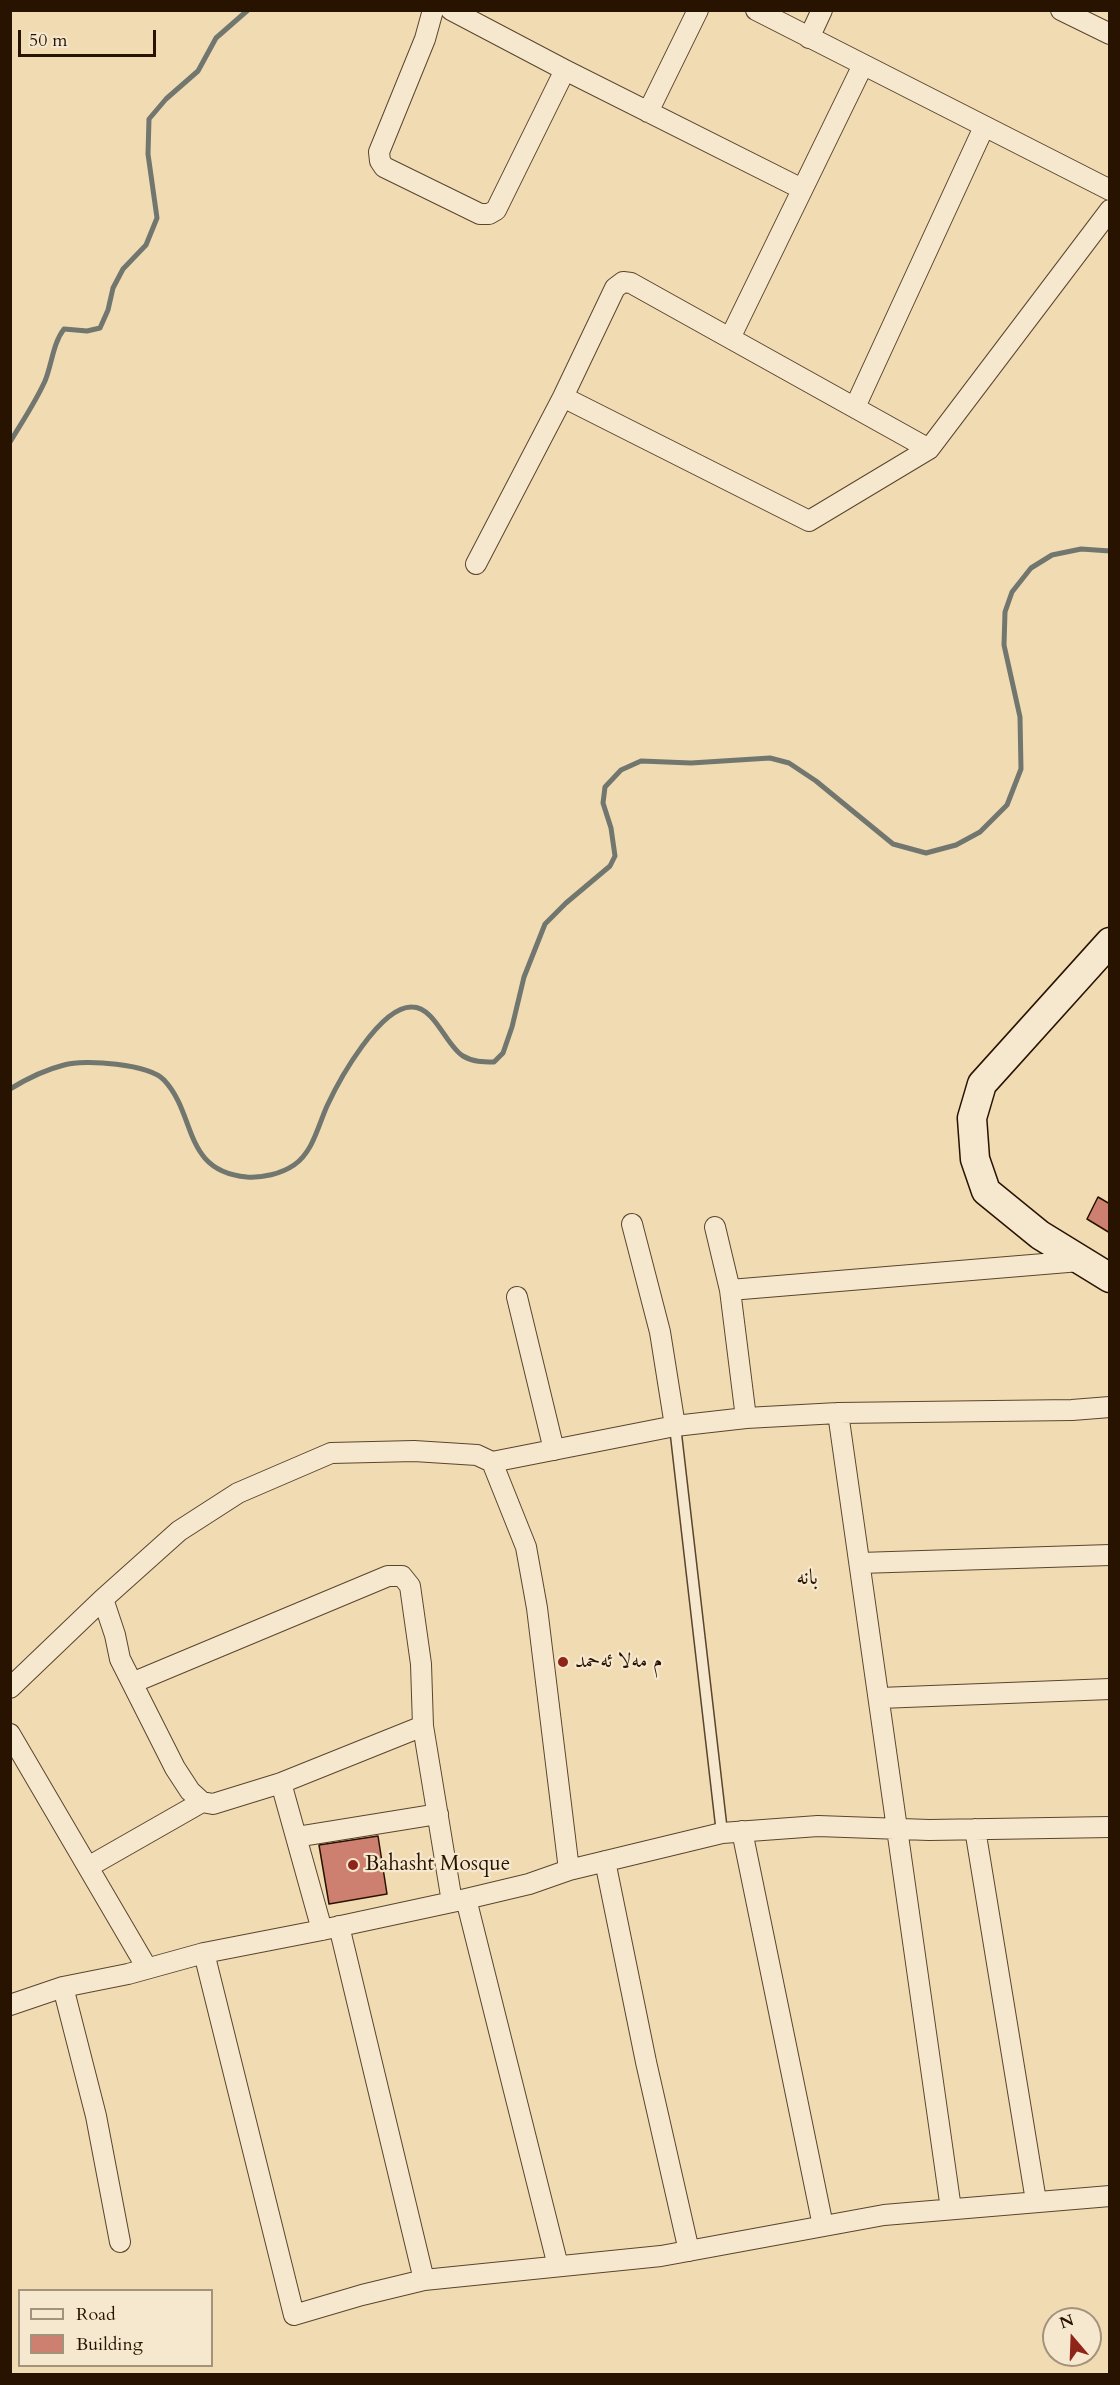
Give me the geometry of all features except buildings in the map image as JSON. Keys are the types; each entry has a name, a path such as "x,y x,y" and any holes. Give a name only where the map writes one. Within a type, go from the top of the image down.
{"street":[{"path":"433,10 425,39 379,152 380,161 384,166 480,214 489,214 496,210 566,70"},
{"path":"452,10 802,189"},
{"path":"648,111 698,10"},
{"path":"756,10 1110,190"},
{"path":"809,38 822,10"},
{"path":"1061,10 1110,34"},
{"path":"730,338 862,65"},
{"path":"855,407 984,127"},
{"path":"563,397 808,521 930,449 1110,210"},
{"path":"476,564 563,397 615,288 622,282 631,283 930,449"},
{"path":"1110,942 982,1084 972,1118 975,1159 986,1191 1040,1235 1110,1278"},
{"path":"633,1224 660,1332 675,1426"},
{"path":"715,1227 730,1290 746,1418"},
{"path":"730,1290 1080,1261"},
{"path":"517,1297 554,1450"},
{"path":"10,1688 103,1599 179,1532 238,1493 331,1453 414,1451 477,1455 492,1461 675,1426 746,1418 838,1413 1072,1410 1110,1407"},
{"path":"838,1413 899,1828 951,2209"},
{"path":"492,1461 526,1547 537,1608 569,1870"},
{"path":"860,1563 1110,1555"},
{"path":"132,1683 388,1576 402,1576 411,1586 421,1664 423,1725 438,1814 558,2266"},
{"path":"103,1599 120,1659 176,1768 190,1791 202,1802 220,1803 281,1783 423,1725"},
{"path":"880,1698 1110,1689"},
{"path":"10,1734 147,1968"},
{"path":"281,1783 296,1837 330,1928 424,2280"},
{"path":"88,1867 202,1802"},
{"path":"296,1837 438,1814"},
{"path":"10,2005 63,1987 204,1953 529,1884 569,1870 722,1833 818,1826 1109,1829"},
{"path":"975,1829 1036,2201"},
{"path":"742,1831 823,2226"},
{"path":"605,1861 646,2062 689,2251"},
{"path":"204,1953 294,2315 424,2280 661,2256 884,2215 1110,2196"},
{"path":"63,1987 96,2116 120,2242"}],"lane":[{"path":"675,1426 722,1833"}],"waterway":[{"path":"10,442 45,381 55,347 64,329 87,331 100,328 108,310 113,288 123,269 146,245 157,218 148,154 149,119 166,99 198,71 216,38 248,10"},
{"path":"10,1089 43,1072 74,1063 116,1064 145,1070 164,1080 174,1094 201,1153 211,1164 226,1173 259,1177 283,1171 301,1160 314,1138 341,1079 362,1046 387,1018 400,1010 412,1007 420,1009 434,1020 451,1044 463,1056 474,1061 494,1062 503,1053 524,977 545,924 610,866 615,856 611,828 603,803 605,787 621,770 641,761 691,763 770,758 789,763 816,781 893,844 926,853 956,845 980,832 1007,805 1021,769 1020,717 1004,645 1005,612 1012,592 1031,568 1052,555 1081,549 1110,551"}],"place":[{"name":"م مەلا ئەحمد","path":"563,1662"},
{"name":"Bahasht Mosque","path":"353,1865"}],"district":[{"name":"بانە","path":"807,1579"}]}
